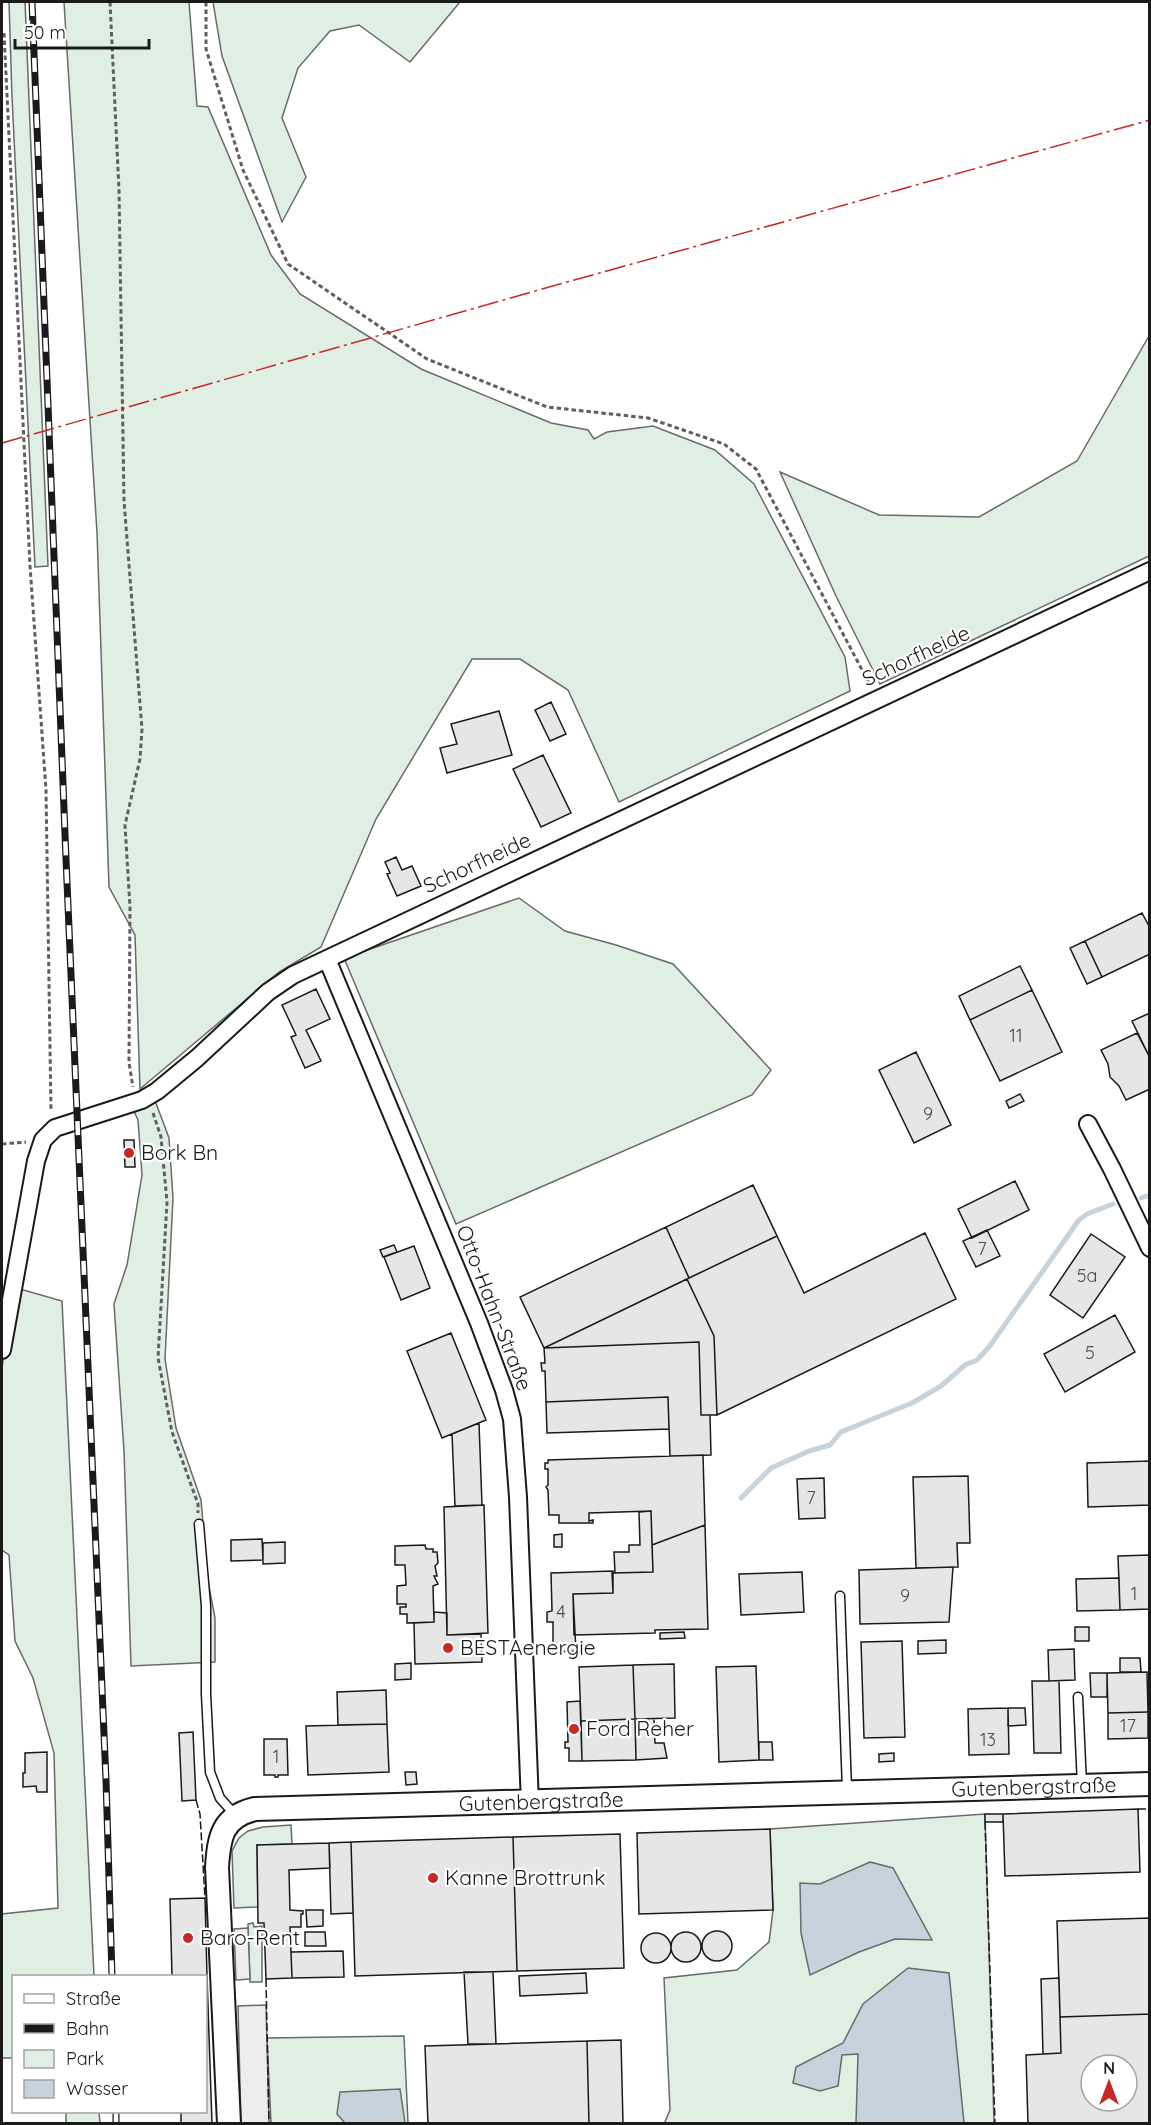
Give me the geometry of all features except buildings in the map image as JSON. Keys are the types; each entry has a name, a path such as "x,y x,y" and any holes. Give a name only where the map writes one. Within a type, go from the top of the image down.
{"street":[{"name":"Schorfheide","path":"48,1134 65,1124 142,1100 169,1082 268,992 293,975 1149,571"},
{"name":"Otto-Hahn-Straße","path":"327,959 479,1323 504,1390 512,1419 518,1497 530,1804"},
{"path":"1088,1124 1132,1209 1149,1248"},
{"path":"2,1350 36,1161 43,1140 48,1134"},
{"name":"Gutenbergstraße","path":"236,1816 255,1809 530,1804 1149,1784"},
{"path":"229,2124 217,1867 220,1838 226,1826 236,1816"}],"lane":[{"path":"199,1524 206,1606 206,1694 210,1772 220,1798 236,1816"},
{"path":"840,1596 847,1792"},
{"path":"1078,1697 1083,1786"}],"path":[{"path":"110,2 118,190 124,501 142,729 140,759 125,825 130,907 130,1080 134,1089 154,1114 159,1126 167,1202 158,1358 172,1432 198,1504 199,1524"},
{"path":"206,2 206,49 243,170 288,264 427,359 547,407 648,418 724,444 756,469 877,700"},
{"path":"4,33 30,566 46,790 52,1109 48,1134"}],"green space":[{"path":"9,2 25,2 48,566 35,567 12,97"},
{"path":"64,2 189,2 197,106 208,107 271,255 300,294 421,369 551,423 588,430 594,439 607,432 653,426 715,450 754,484 845,657 850,691 619,802 568,690 520,659 472,659 376,819 321,947 279,972 140,1089 135,935 109,887 97,533"},
{"path":"213,2 460,2 410,62 359,25 330,31 298,68 282,118 306,177 282,222 222,56"},
{"path":"1149,336 1149,556 880,684 836,596 780,472 879,515 979,517 1077,461"},
{"path":"519,898 565,931 673,964 771,1070 752,1095 456,1224 344,958"},
{"path":"154,1098 169,1138 173,1198 165,1359 176,1428 201,1500 208,1581 215,1618 215,1662 131,1666 124,1451 114,1304 127,1265 142,1175 138,1120 133,1109"},
{"path":"13,1287 62,1301 94,1975 12,1975 12,2058 2,2058 2,1914 58,1908 54,1753 33,1678 15,1641 9,1555 2,1550 2,1368"},
{"path":"985,1814 994,2123 664,2124 670,2110 664,1978 737,1970 769,1942 773,1910 770,1829"},
{"path":"291,1825 292,1844 257,1845 258,1907 234,1908 232,1851 239,1838 248,1831 263,1827"},
{"path":"253,1923 254,1927 262,1926 262,1982 250,1982 248,1924"},
{"path":"404,2036 408,2123 271,2123 267,2038"},
{"path":"66,2113 99,2113 100,2123 66,2123"}],"shaded area":[{"path":"248,1928 250,1979 236,1980 234,1929"},
{"path":"266,2005 269,2123 241,2123 238,2006"}],"water":[{"path":"870,1862 893,1868 932,1940 895,1939 859,1952 810,1975 801,1933 800,1883 820,1884"},
{"path":"908,1968 949,1973 964,2123 856,2123 858,2054 842,2055 838,2086 820,2091 793,2083 796,2067 843,2043 863,2004"},
{"path":"400,2089 405,2123 345,2123 337,2114 340,2092"}],"waterway":[{"path":"1141,1198 1150,1195"},
{"path":"741,1498 771,1468 809,1451 830,1445 841,1432 912,1403 941,1386 965,1365 977,1360 989,1347 1079,1220 1087,1214 1113,1204"}],"railway":[{"path":"32,2 106,1780 112,1975"},
{"path":"116,2113 116,2124"}],"fence":[{"path":"196,1800 200,1814 205,1898"},
{"path":"1138,1809 1150,1809"},
{"path":"985,1822 995,2124"},
{"path":"266,1979 269,2124"}],"power":[{"path":"2,443 542,289 1150,120"}],"place":[{"name":"Bork Bn","path":"129,1153"},
{"name":"BESTAenergie","path":"448,1648"},
{"name":"Ford Reher","path":"574,1729"},
{"name":"Kanne Brottrunk","path":"433,1878"},
{"name":"Baro-Rent","path":"188,1938"}]}
